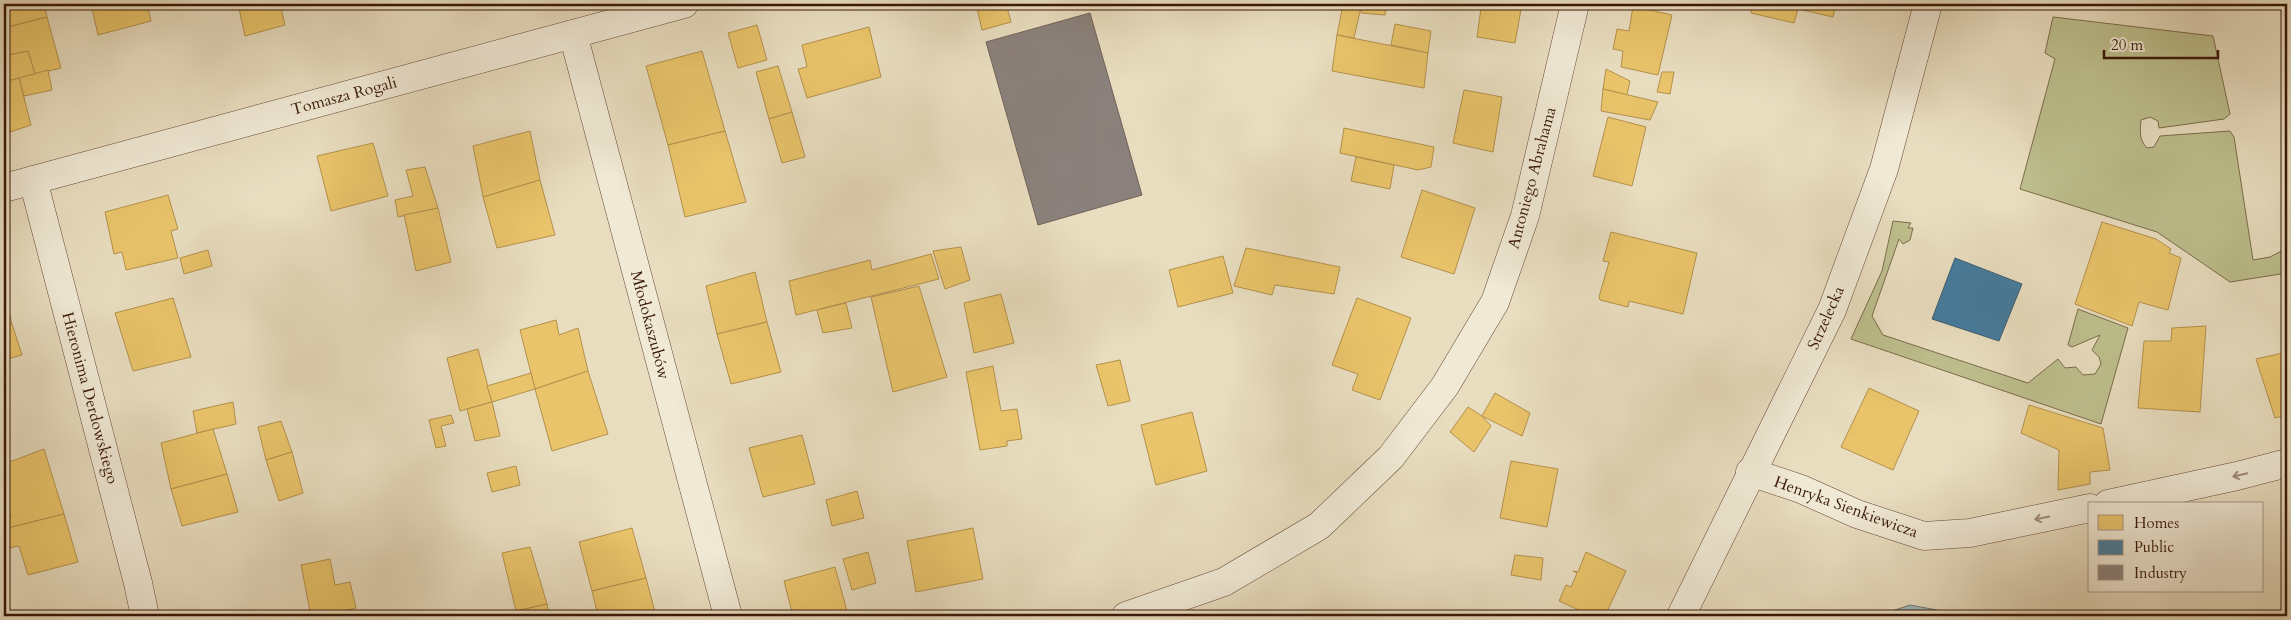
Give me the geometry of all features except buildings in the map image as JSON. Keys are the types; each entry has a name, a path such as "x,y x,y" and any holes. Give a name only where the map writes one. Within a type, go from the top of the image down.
{"street":[{"name":"Tomasza Rogali","path":"4,188 684,4"},
{"name":"Antoniego Abrahama","path":"1126,616 1224,582 1319,526 1391,458 1445,386 1495,302 1525,216 1575,4"},
{"name":"Strzelecka","path":"1681,616 1750,472 1832,310 1884,169 1928,4"},
{"name":"Młodokaszubów","path":"573,34 728,616"},
{"name":"Hieronima Derdowskiego","path":"33,180 136,573 145,616"},
{"path":"2117,502 2287,463"},
{"name":"Henryka Sienkiewicza","path":"1750,472 1801,489 1857,514 1924,536 1970,533 2088,508"}],"green space":[{"path":"2053,17 2213,36 2230,114 2224,119 2159,128 2158,121 2150,117 2141,120 2141,139 2147,148 2154,147 2160,136 2230,131 2234,137 2253,260 2270,257 2287,248 2287,273 2230,282 2157,232 2020,189 2055,59 2045,53"},
{"path":"1893,221 1911,223 1908,228 1913,228 1910,240 1903,244 1899,239 1872,316 1883,335 2028,383 2058,359 2065,368 2076,367 2083,375 2095,374 2101,364 2099,357 2092,350 2100,335 2072,347 2068,345 2078,309 2128,328 2101,424 1851,339 1882,271"}],"water":[{"path":"1910,605 1969,616 1883,616 1883,614"}]}
